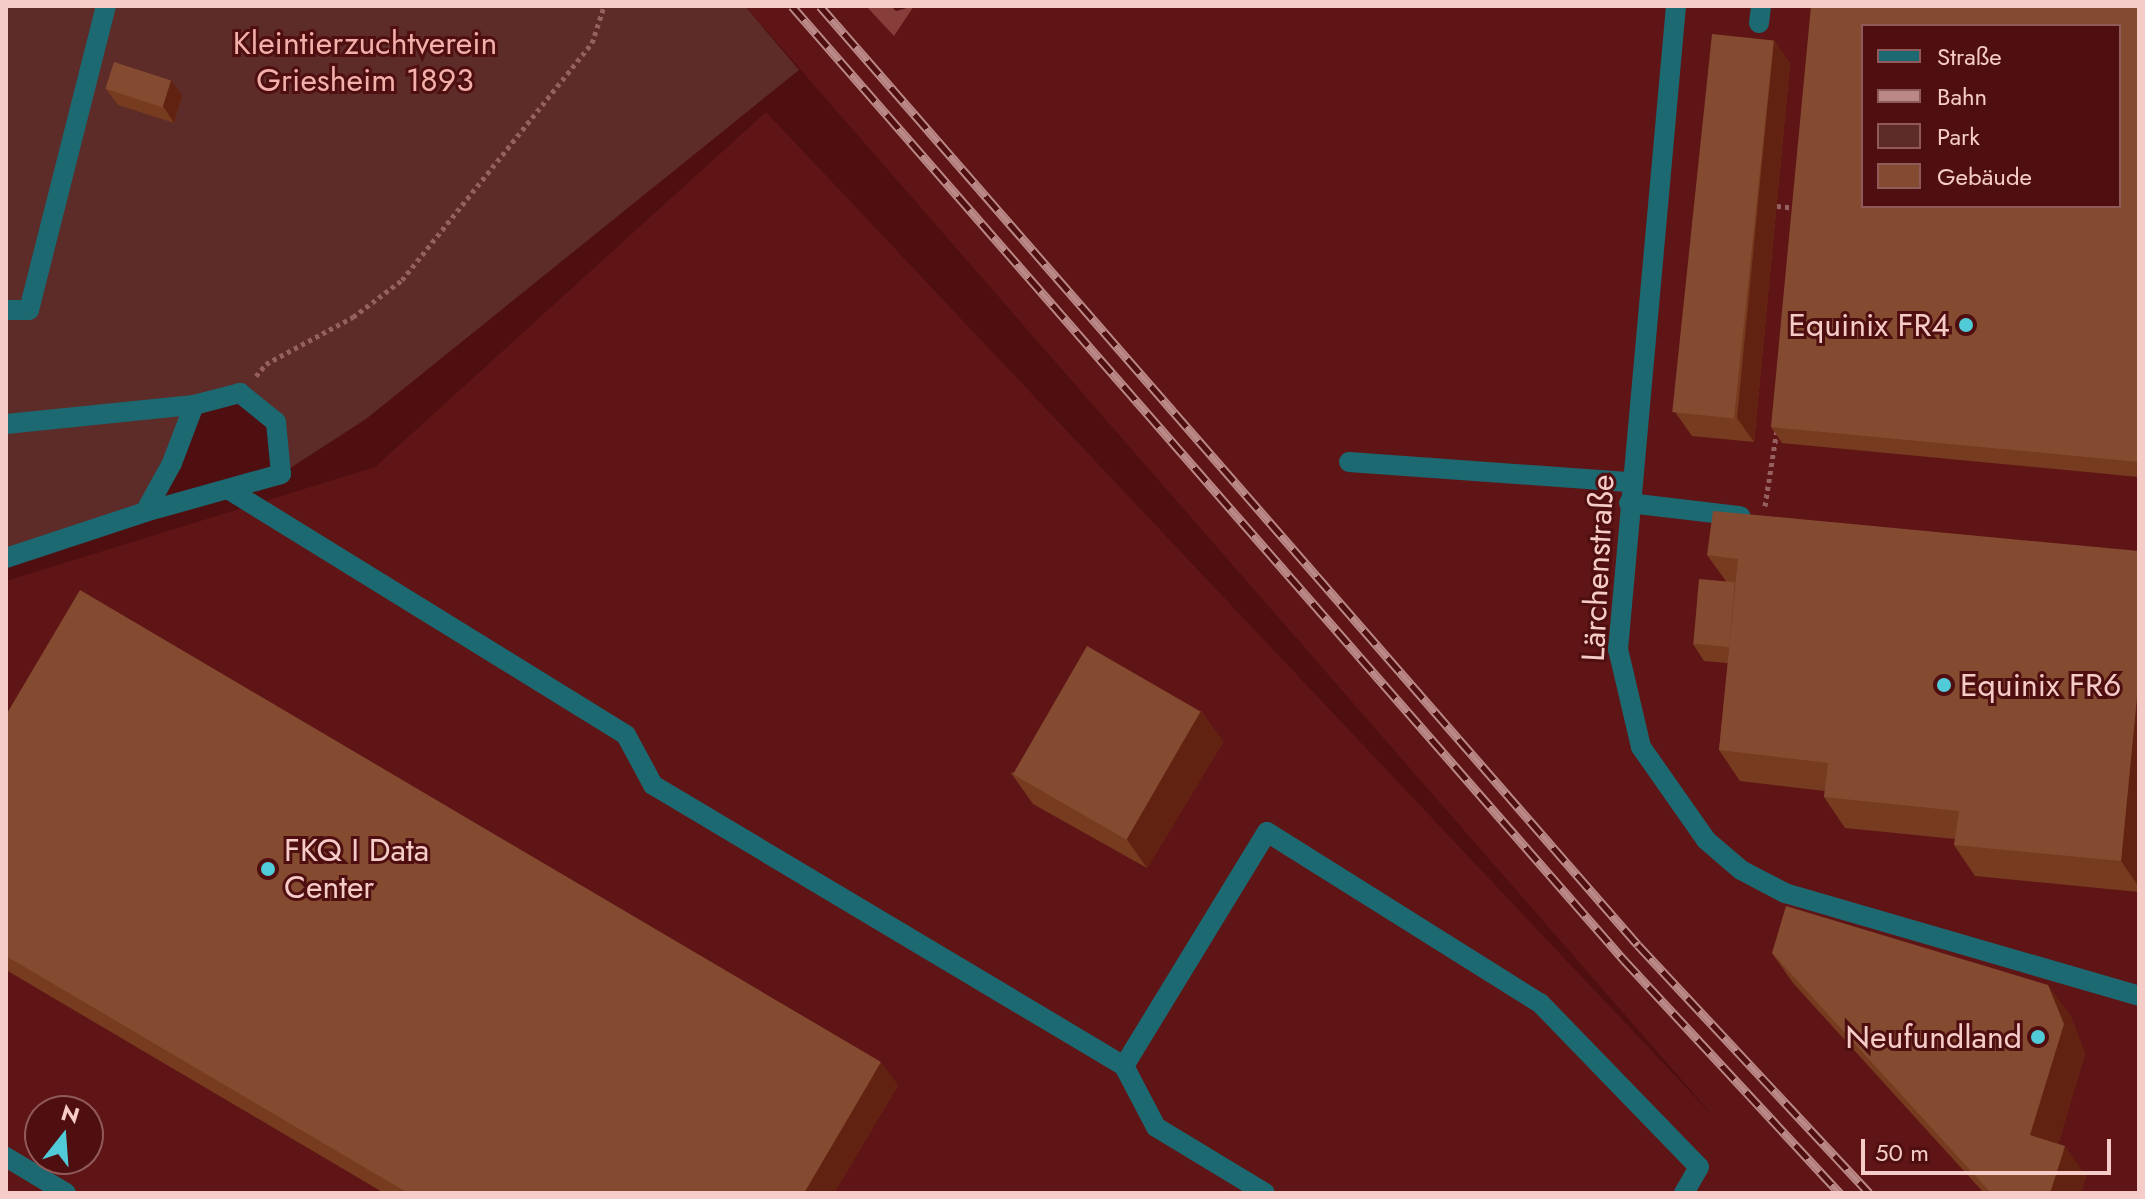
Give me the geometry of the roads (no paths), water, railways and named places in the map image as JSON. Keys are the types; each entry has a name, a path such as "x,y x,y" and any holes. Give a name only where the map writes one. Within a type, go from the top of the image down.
{"street":[{"path":"6,310 29,310 106,6"},
{"name":"Lärchenstraße","path":"1676,6 1618,649 1626,699 1641,747 1706,840 1741,870 1832,910 2139,996"},
{"path":"6,424 194,405 240,393 276,422 281,474 231,491 145,512 6,558"},
{"path":"145,512 172,463 194,405"},
{"path":"1349,462 1631,482"},
{"path":"231,491 626,735 653,785 1124,1066 1156,1127 1265,1193"},
{"path":"1629,503 1766,518"},
{"path":"1124,1066 1267,832 1540,1003 1699,1167 1684,1193"},
{"path":"6,1157 66,1193"}],"railway":[{"path":"792,6 1624,960 1840,1193"},
{"path":"820,6 1638,945 1869,1193"}],"place":[{"name":"Equinix FR4","path":"1966,325"},
{"name":"Equinix FR6","path":"1944,685"},
{"name":"FKQ I Data Center","path":"268,869"},
{"name":"Neufundland","path":"2038,1037"}],"park label":[{"name":"Kleintierzuchtverein Griesheim 1893","path":"365,62"}]}
